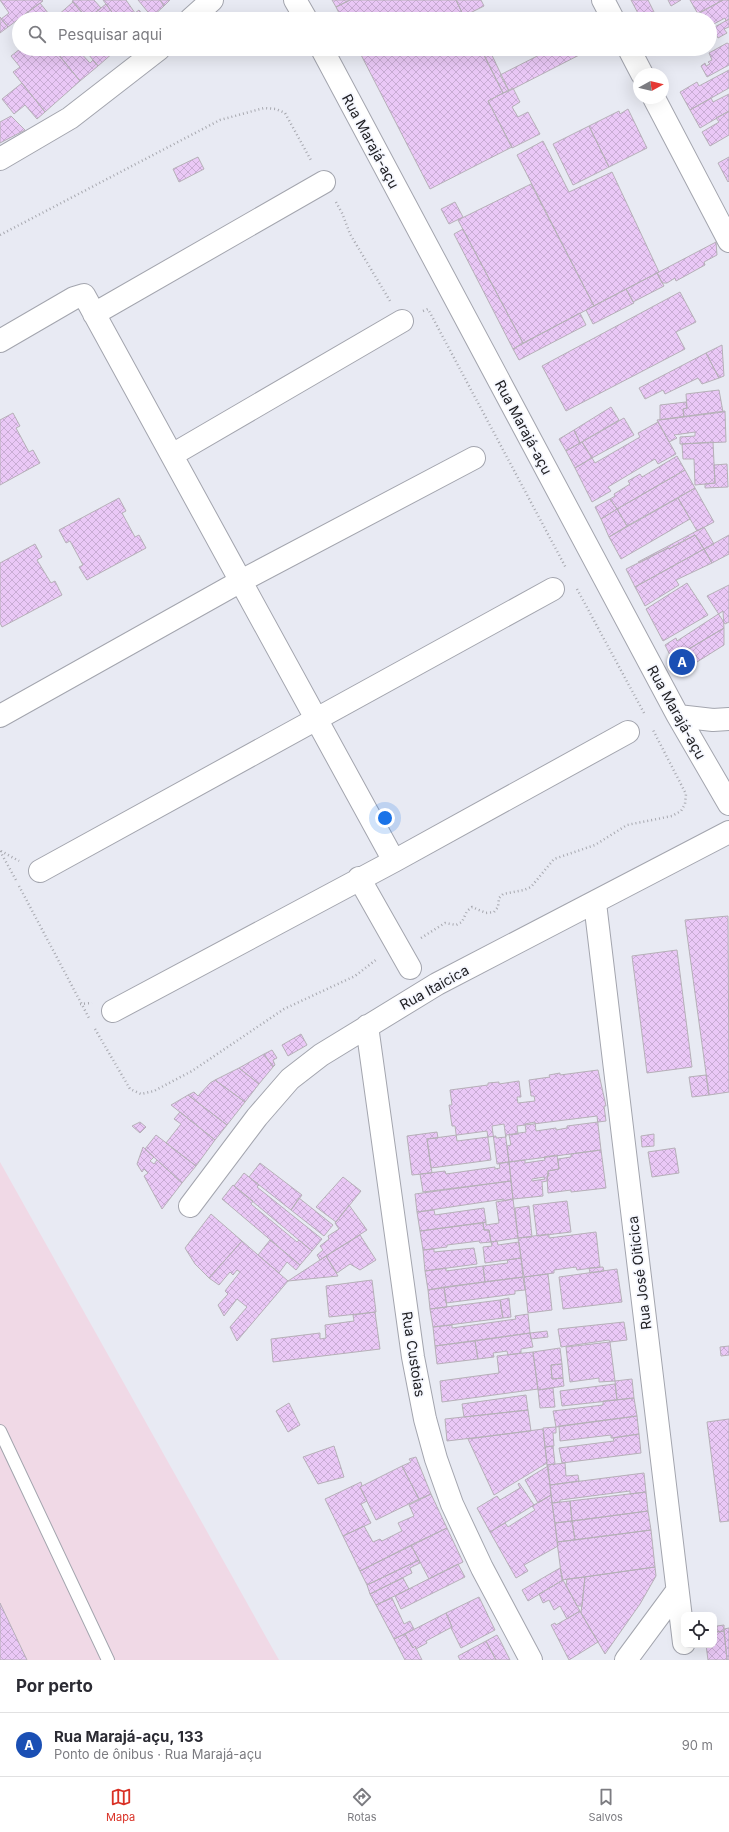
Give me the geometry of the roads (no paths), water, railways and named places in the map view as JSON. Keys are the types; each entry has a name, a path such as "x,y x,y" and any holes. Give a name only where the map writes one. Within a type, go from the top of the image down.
{"street":[{"path":"199,12 212,0"},
{"path":"295,0 302,12"},
{"path":"603,0 609,12"},
{"path":"0,160 70,118 149,56"},
{"name":"Rua Marajá-açu","path":"326,56 678,716 729,804"},
{"path":"633,56 639,68"},
{"path":"657,104 729,241"},
{"path":"94,314 324,182"},
{"path":"0,341 74,298 82,295 86,298 394,861"},
{"path":"172,455 402,321"},
{"path":"0,716 241,581 474,458"},
{"path":"40,872 553,589"},
{"path":"678,716 713,720 729,718"},
{"path":"113,1011 359,878 394,861 628,732"},
{"name":"Rua Itaicica","path":"190,1206 257,1117 290,1079 321,1055 437,984 596,903 729,832"},
{"path":"359,878 405,959"},
{"name":"Rua José Oiticica","path":"596,903 681,1621"},
{"name":"Rua Custoias","path":"367,1026 413,1357 425,1419 436,1459 452,1504 482,1568 531,1660"},
{"path":"626,1660 677,1591"},
{"name":"Rua José Oiticica","path":"684,1648 686,1660"}],"lane":[{"path":"0,1431 108,1660"}],"place":[{"name":"Rua Marajá-açu, 133","path":"682,662"}]}
